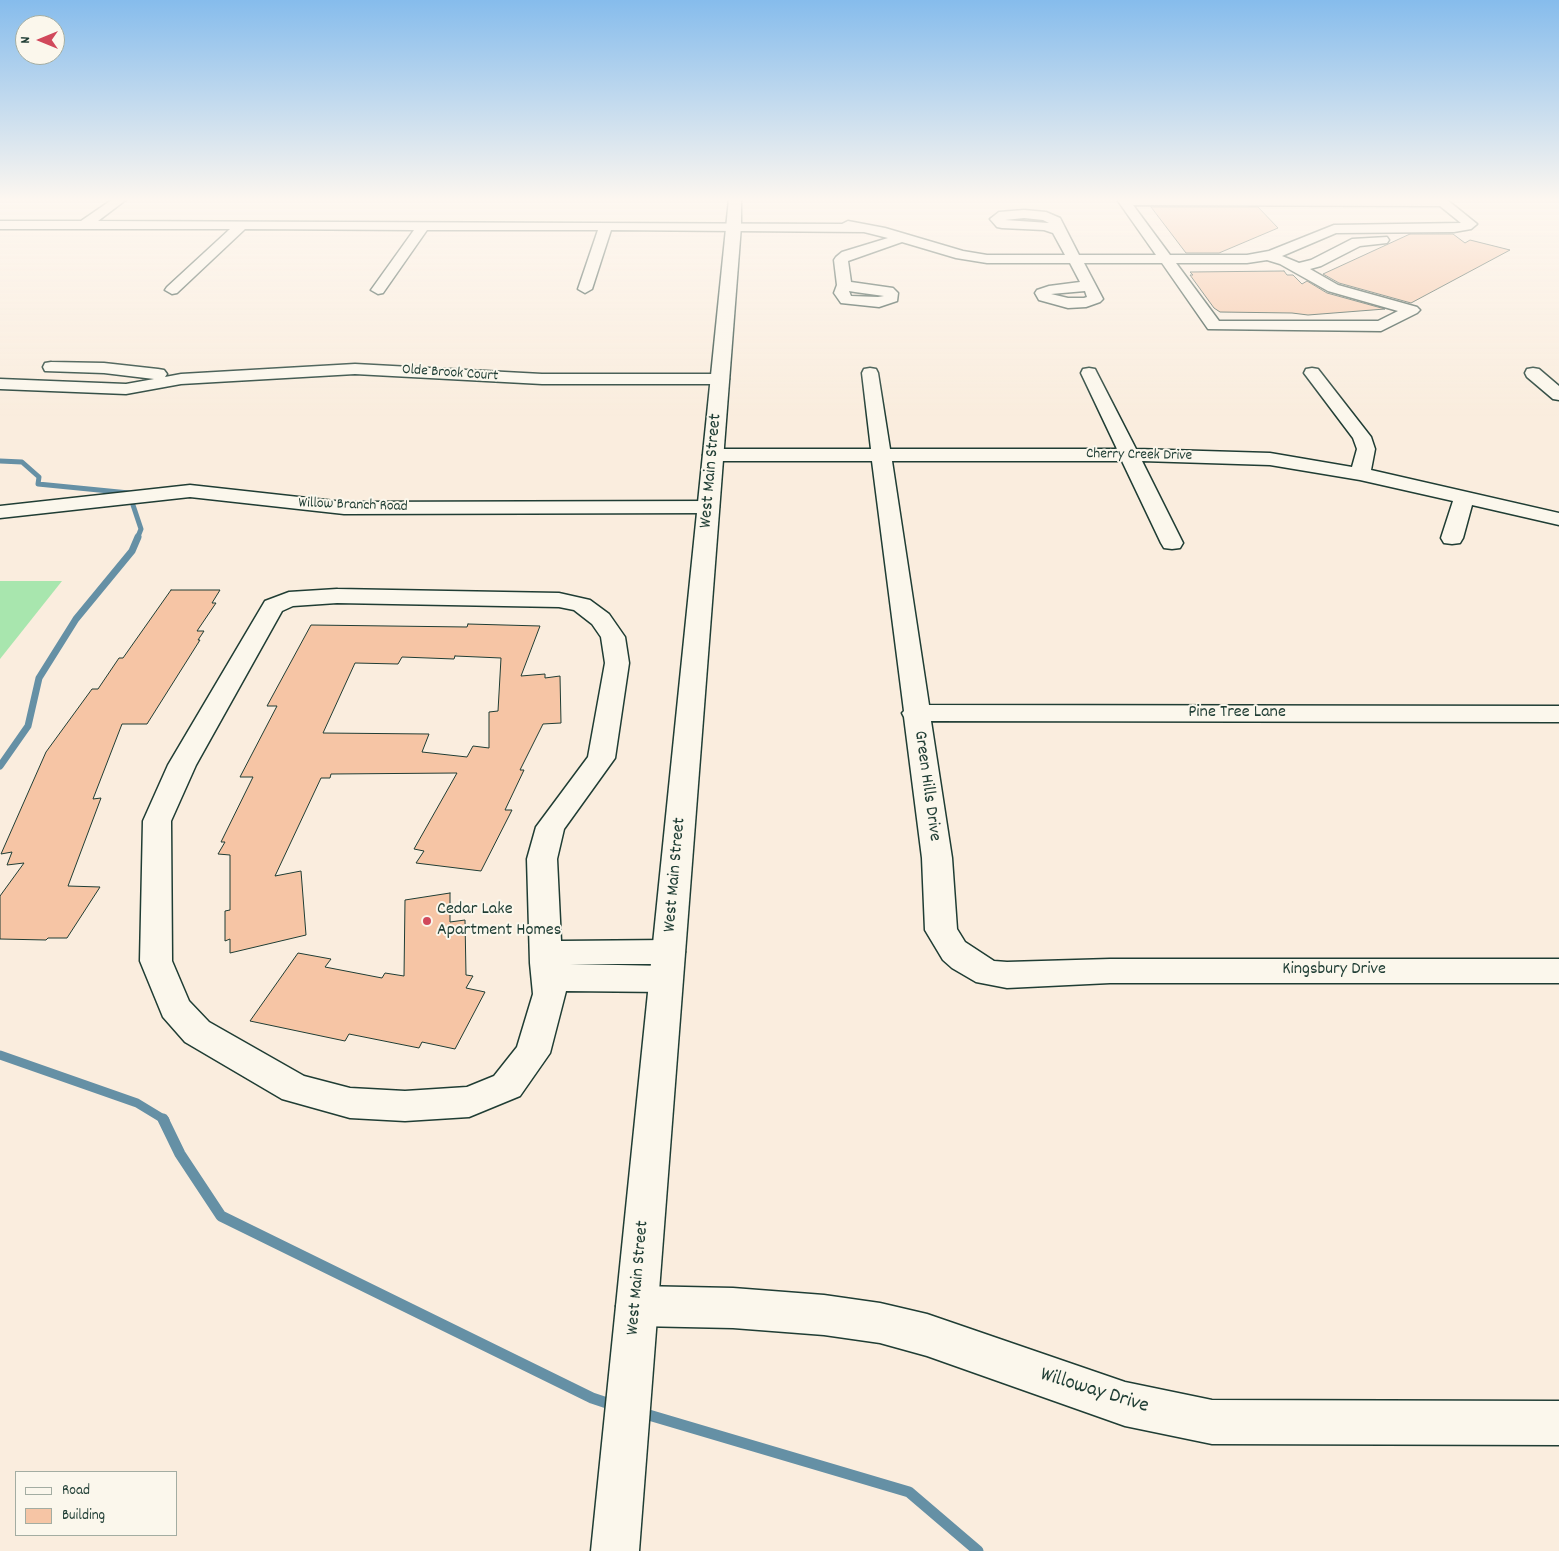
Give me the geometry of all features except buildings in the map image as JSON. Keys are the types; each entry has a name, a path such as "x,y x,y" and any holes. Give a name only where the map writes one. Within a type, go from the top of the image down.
{"street":[{"path":"172,290 192,271"},
{"path":"378,290 391,271"},
{"path":"585,289 591,271"},
{"name":"West Main Street","path":"616,1551 730,271"},
{"path":"843,271 844,285"},
{"path":"1080,271 1087,284"},
{"path":"1174,271 1214,326 1381,326 1412,310 1342,292 1303,271"},
{"name":"Olde Brook Court","path":"0,375 31,368 104,368 148,372 182,379"},
{"name":"Olde Brook Court","path":"0,384 126,389 182,379 355,370 542,379 720,379"},
{"name":"Green Hills Drive","path":"870,373 936,858 941,930 954,951 973,966 988,973 1007,975 1110,971"},
{"path":"1088,373 1172,543"},
{"path":"1312,373 1362,437 1366,449 1360,474"},
{"path":"1533,373 1559,395"},
{"name":"Cherry Creek Drive","path":"713,455 1128,455 1270,459 1360,474 1559,519"},
{"name":"Willow Branch Road","path":"0,512 164,493 206,492 344,508 709,507"},
{"path":"1452,538 1464,498"},
{"path":"337,596 560,600 582,605 601,618 613,637 617,663 601,758 550,827 542,859 546,963 550,994 533,1053 507,1086 469,1102 405,1106 350,1103 295,1088 197,1032 175,1008 156,961 157,821 182,765 273,606 289,599 337,596"},
{"name":"Pine Tree Lane","path":"915,713 1559,714"},
{"path":"546,963 566,951 668,966"},
{"name":"Kingsbury Drive","path":"1110,971 1559,971"},
{"name":"Willoway Drive","path":"637,1306 733,1308 824,1315 880,1323 928,1335 1125,1404 1212,1422 1559,1424"}],"green space":[{"path":"0,581 62,581 0,659"}],"waterway":[{"path":"0,461 22,462 39,477 38,484 129,493 141,529 137,539"},
{"path":"0,766 28,726 39,678 76,619 132,551 138,537"},
{"path":"0,1055 137,1103 165,1120"},
{"path":"163,1119 180,1154 221,1216 592,1398 616,1406"},
{"path":"642,1413 909,1492 978,1551"}],"place":[{"name":"Cedar Lake Apartment Homes","path":"427,921"}]}
